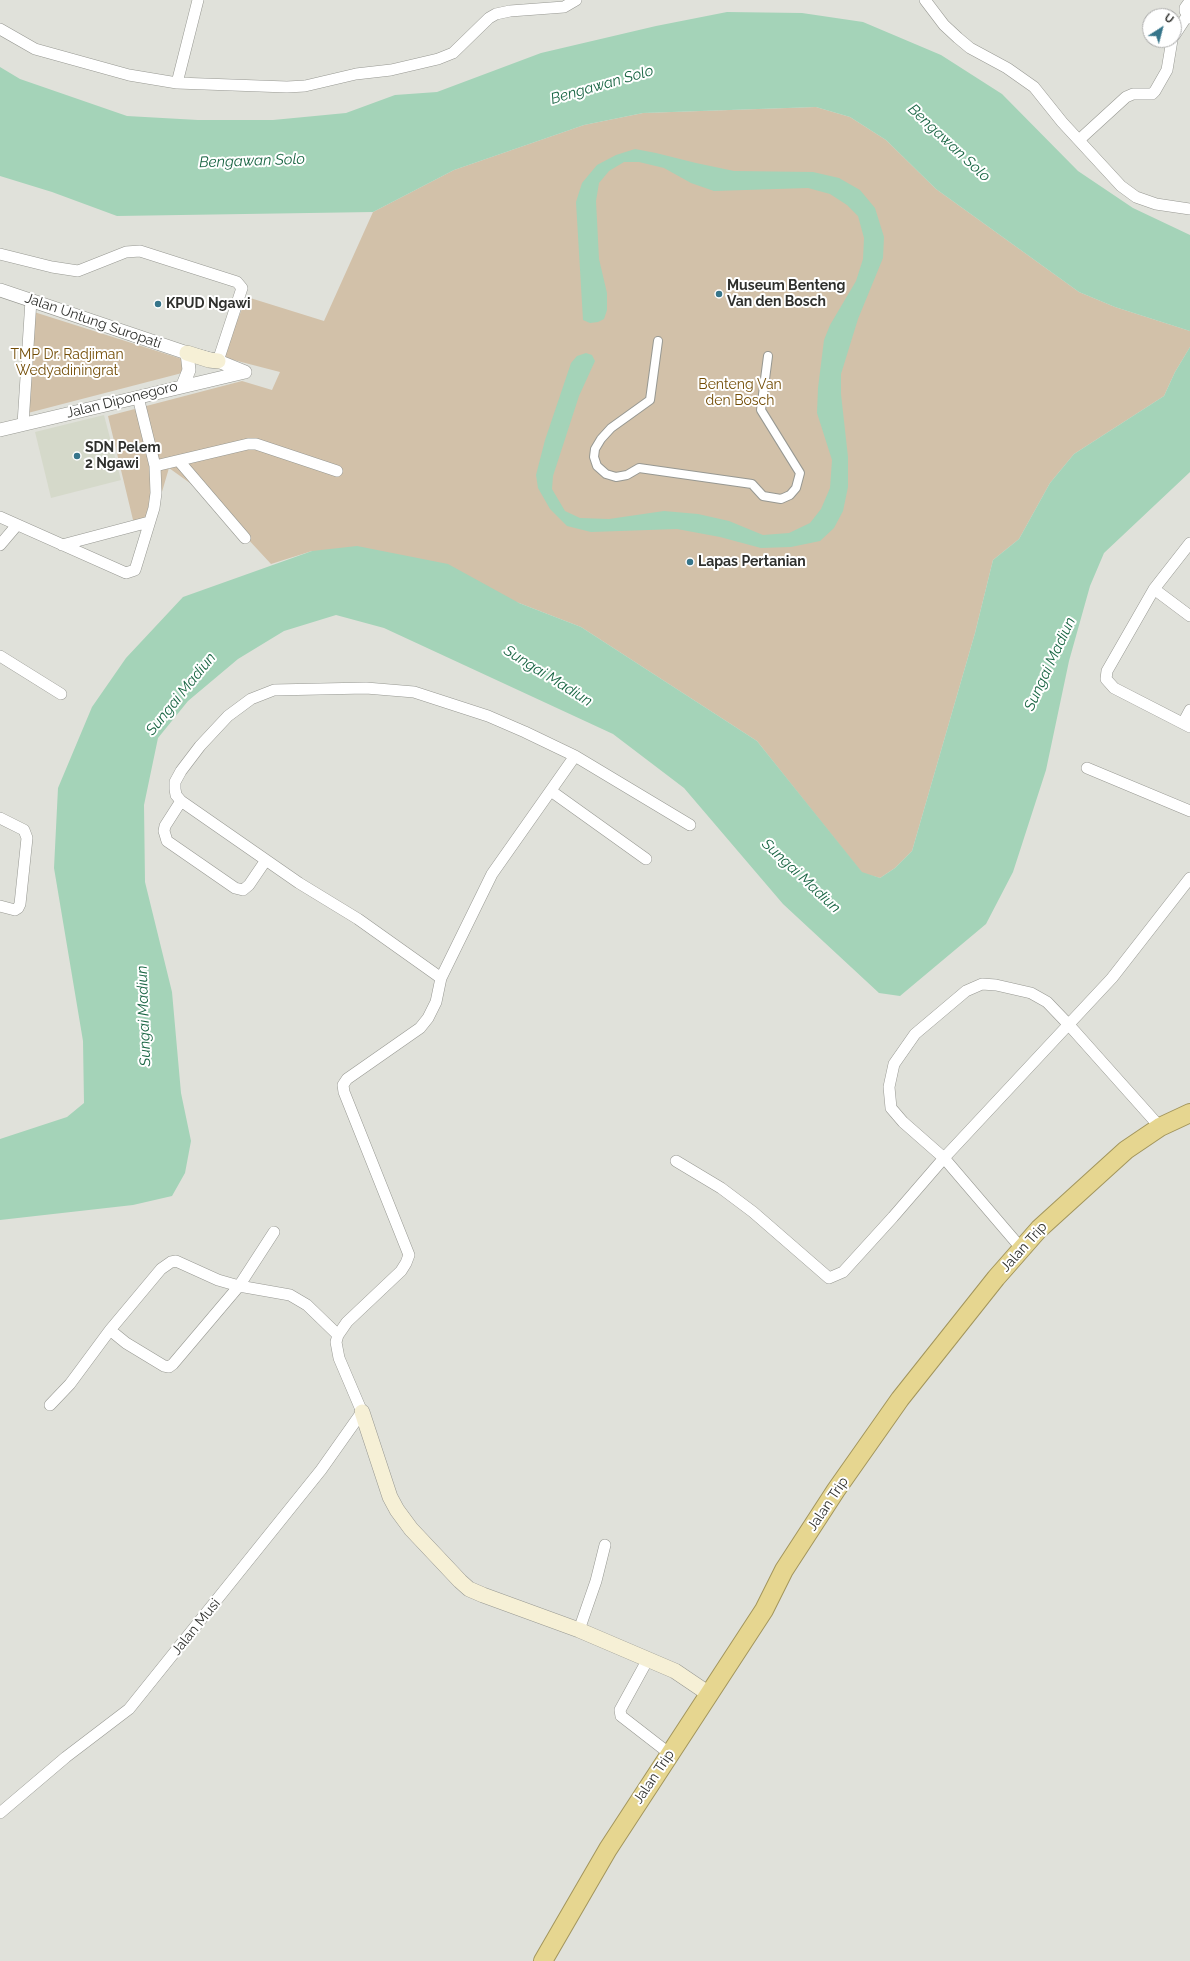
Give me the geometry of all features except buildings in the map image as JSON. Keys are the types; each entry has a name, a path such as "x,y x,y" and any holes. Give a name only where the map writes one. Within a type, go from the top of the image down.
{"highway":[{"name":"Jalan Trip","path":"544,1961 608,1849 764,1610 784,1570 799,1546 836,1490 900,1399 1021,1248 1054,1214 1132,1146 1160,1127 1190,1113"}],"main road":[{"name":"Jalan Untung Suropati","path":"187,353 209,360 218,361"},
{"path":"362,1412 390,1497 411,1529 446,1568 470,1589 579,1630 648,1659 675,1671 709,1694"}],"street":[{"path":"177,83 198,0"},
{"path":"0,30 35,48 128,75 177,83 299,86 356,74 391,70 438,59 454,53 489,18 496,14 510,11 564,7 576,0"},
{"path":"925,0 944,25 970,48 1007,68 1034,87 1049,108 1121,186 1136,197 1156,204 1190,209"},
{"path":"1182,25 1188,17 1185,8 1190,1"},
{"path":"1079,140 1126,97 1133,94 1152,94 1155,91 1167,70 1171,48"},
{"path":"0,254 52,267 78,270 126,252 140,251 237,282 242,288 218,361"},
{"name":"Jalan Untung Suropati","path":"0,290 187,353"},
{"path":"23,424 31,300"},
{"path":"658,342 650,400 611,428 601,439 595,449 594,457 597,466 606,474 616,477 627,475 639,468 752,484 763,496 781,499 790,495 796,488 800,473 761,410 768,356"},
{"path":"184,385 188,370 187,353"},
{"name":"Jalan Untung Suropati","path":"218,361 245,372"},
{"name":"Jalan Diponegoro","path":"0,430 184,385 245,372"},
{"path":"0,517 129,573 137,567 156,493 155,466 138,397"},
{"path":"155,466 238,445 256,444 338,471"},
{"path":"179,461 245,538"},
{"path":"62,545 149,522"},
{"path":"0,545 17,525"},
{"path":"1190,543 1154,589 1107,671 1106,679 1114,688 1186,725 1190,710"},
{"path":"1154,589 1190,616"},
{"path":"1,658 61,694"},
{"path":"441,978 358,919 299,883 181,801 176,795 175,782 181,770 200,746 228,716 251,699 274,690 366,688 414,692 488,716 575,756 690,825"},
{"path":"362,1412 340,1358 336,1342 338,1335 347,1322 401,1271 406,1264 409,1255 344,1092 343,1085 347,1079 420,1028 428,1018 436,1002 441,978 492,874 552,791 575,756"},
{"path":"1087,768 1190,811"},
{"path":"552,791 646,859"},
{"path":"181,801 164,831 167,841 235,888 243,890 249,885 266,860"},
{"path":"0,818 24,830 27,838 20,904 15,910 0,906"},
{"path":"676,1161 721,1188 753,1212 828,1278 843,1272 894,1217 944,1158 1112,978 1190,878"},
{"path":"1021,1248 944,1158 903,1122 891,1108 889,1087 894,1064 915,1034 966,991 987,984 1022,990 1039,997 1069,1025 1160,1127"},
{"path":"110,1330 159,1363 169,1366 239,1286 274,1232"},
{"path":"50,1405 70,1384 110,1330 161,1269 171,1262 181,1263 218,1280 239,1286 290,1295 308,1305 338,1335"},
{"name":"Jalan Musi","path":"0,1813 66,1757 129,1709 321,1470 362,1412"},
{"path":"579,1630 596,1581 605,1545"},
{"path":"648,1659 620,1710 621,1716 670,1754"}],"shaded area":[{"name":"SDN Pelem 2 Ngawi","path":"104,415 121,480 51,498 35,432"}],"green space":[{"name":"Benteng Van den Bosch","path":"816,107 850,117 886,140 936,189 1079,292 1115,307 1190,331 1190,347 1175,372 1164,396 1074,454 1050,483 1019,539 993,560 975,633 912,851 895,868 880,878 862,873 757,741 581,627 519,603 312,551 271,564 208,496 169,468 154,519 134,524 108,416 242,381 272,390 280,372 222,357 247,297 324,321 373,212 454,170 584,125 643,113"},
{"name":"TMP Dr. Radjiman Wedyadiningrat","path":"31,311 182,359 182,373 24,414"}],"water":[{"name":"Bengawan Solo","path":"727,12 802,13 863,22 941,55 1002,94 1078,171 1133,208 1190,235 1190,331 1115,307 1079,292 936,189 886,140 850,117 816,107 643,113 584,125 454,170 373,212 117,216 52,192 0,176 0,67 20,79 127,116 198,120 273,120 346,113 395,95 437,92 541,53 656,26"},
{"path":"635,149 734,171 813,172 839,178 860,190 875,208 884,237 883,258 858,319 841,374 841,394 848,457 848,487 843,511 834,528 820,541 791,547 761,548 720,537 677,529 591,532 567,526 550,509 538,488 536,475 545,440 571,363 577,356 586,353 592,355 595,361 579,396 553,476 552,489 565,511 580,518 609,519 664,511 698,514 729,521 763,535 789,533 810,523 821,509 830,488 832,460 817,413 818,388 824,340 830,325 856,281 863,259 864,238 858,216 847,205 830,194 808,188 714,191 691,183 664,168 639,162 624,162 609,171 599,183 596,201 599,259 607,293 607,310 604,319 598,322 590,323 583,320 576,202 582,183 597,165 616,155"},
{"name":"Sungai Madiun","path":"1190,347 1190,472 1104,553 1090,586 1069,661 1046,770 1013,872 986,924 900,996 879,993 783,904 684,788 613,734 384,628 336,615 284,631 238,659 188,701 158,738 144,805 145,882 172,992 181,1093 191,1141 185,1173 172,1196 133,1205 0,1220 0,1139 67,1117 84,1103 83,1041 54,868 58,788 92,707 126,658 183,597 312,551 357,546 448,564 519,603 581,627 757,741 862,872 880,878 895,868 912,851 975,633 993,560 1019,539 1050,483 1074,454 1164,396 1175,372"}],"place":[{"name":"Museum Benteng Van den Bosch","path":"719,294"},
{"name":"KPUD Ngawi","path":"158,304"},
{"name":"SDN Pelem 2 Ngawi","path":"77,456"},
{"name":"Lapas Pertanian","path":"690,562"}]}
